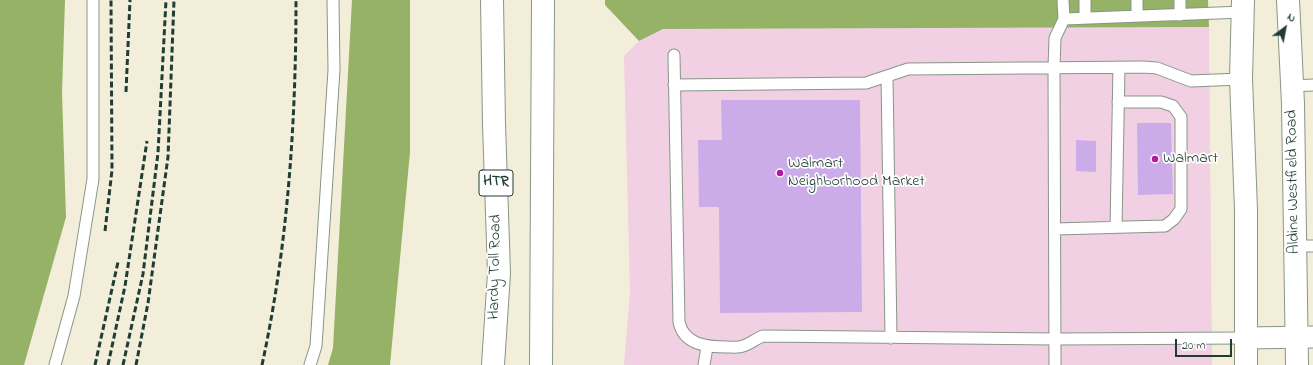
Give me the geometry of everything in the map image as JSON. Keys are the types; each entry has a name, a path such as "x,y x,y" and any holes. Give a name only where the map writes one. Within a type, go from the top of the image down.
{"main road":[{"name":"Hardy Toll Road","path":"492,0 499,273 493,365"},
{"path":"541,365 543,0"},
{"name":"Aldine Westfield Road","path":"1288,0 1303,86 1305,337 1297,365"},
{"path":"1243,6 1242,79 1246,210 1246,365"}],"street":[{"path":"1245,338 1305,337"}],"lane":[{"path":"55,365 74,296 93,179 93,0"},
{"path":"310,365 316,346 334,70 333,0"},
{"path":"1056,365 1054,38 1064,19 1063,0"},
{"path":"1085,0 1085,18"},
{"path":"1137,0 1137,16"},
{"path":"1180,0 1180,15"},
{"path":"1064,19 1180,15 1243,6"},
{"path":"674,55 679,322 681,330 687,337 707,347 742,347 762,336 1056,339 1245,338"},
{"path":"1116,227 1119,67"},
{"path":"674,85 866,83 908,69 1157,68 1191,81 1242,79"},
{"path":"887,76 891,338"},
{"path":"1055,229 1165,226 1174,219 1181,209 1182,117 1173,106 1161,102 1118,102"},
{"path":"704,365 707,347"}],"shaded area":[{"path":"1209,27 1212,365 624,365 630,293 624,56 639,41 663,29"}],"green space":[{"path":"0,0 65,0 62,93 66,217 24,365 0,365"},
{"path":"352,0 410,0 410,152 390,365 328,365 333,348"},
{"path":"605,0 1208,0 1209,27 663,29 639,41 605,5"}],"building":[{"name":"Walmart Neighborhood Market","path":"721,100 860,100 862,312 720,313 719,207 699,207 698,140 722,140"},
{"name":"Walmart","path":"1137,123 1171,123 1173,194 1138,195"},
{"path":"1076,140 1096,141 1096,172 1076,171"}],"railway":[{"path":"105,231 112,170 111,0"},
{"path":"126,92 130,0"},
{"path":"123,365 143,274 158,153 166,0"},
{"path":"136,365 148,303 168,157 174,0"},
{"path":"262,365 278,274 289,183 296,46 296,0"},
{"path":"108,365 125,286 147,141"},
{"path":"95,365 118,262"}],"place":[{"name":"Walmart","path":"1155,159"},
{"name":"Walmart Neighborhood Market","path":"780,173"}]}
